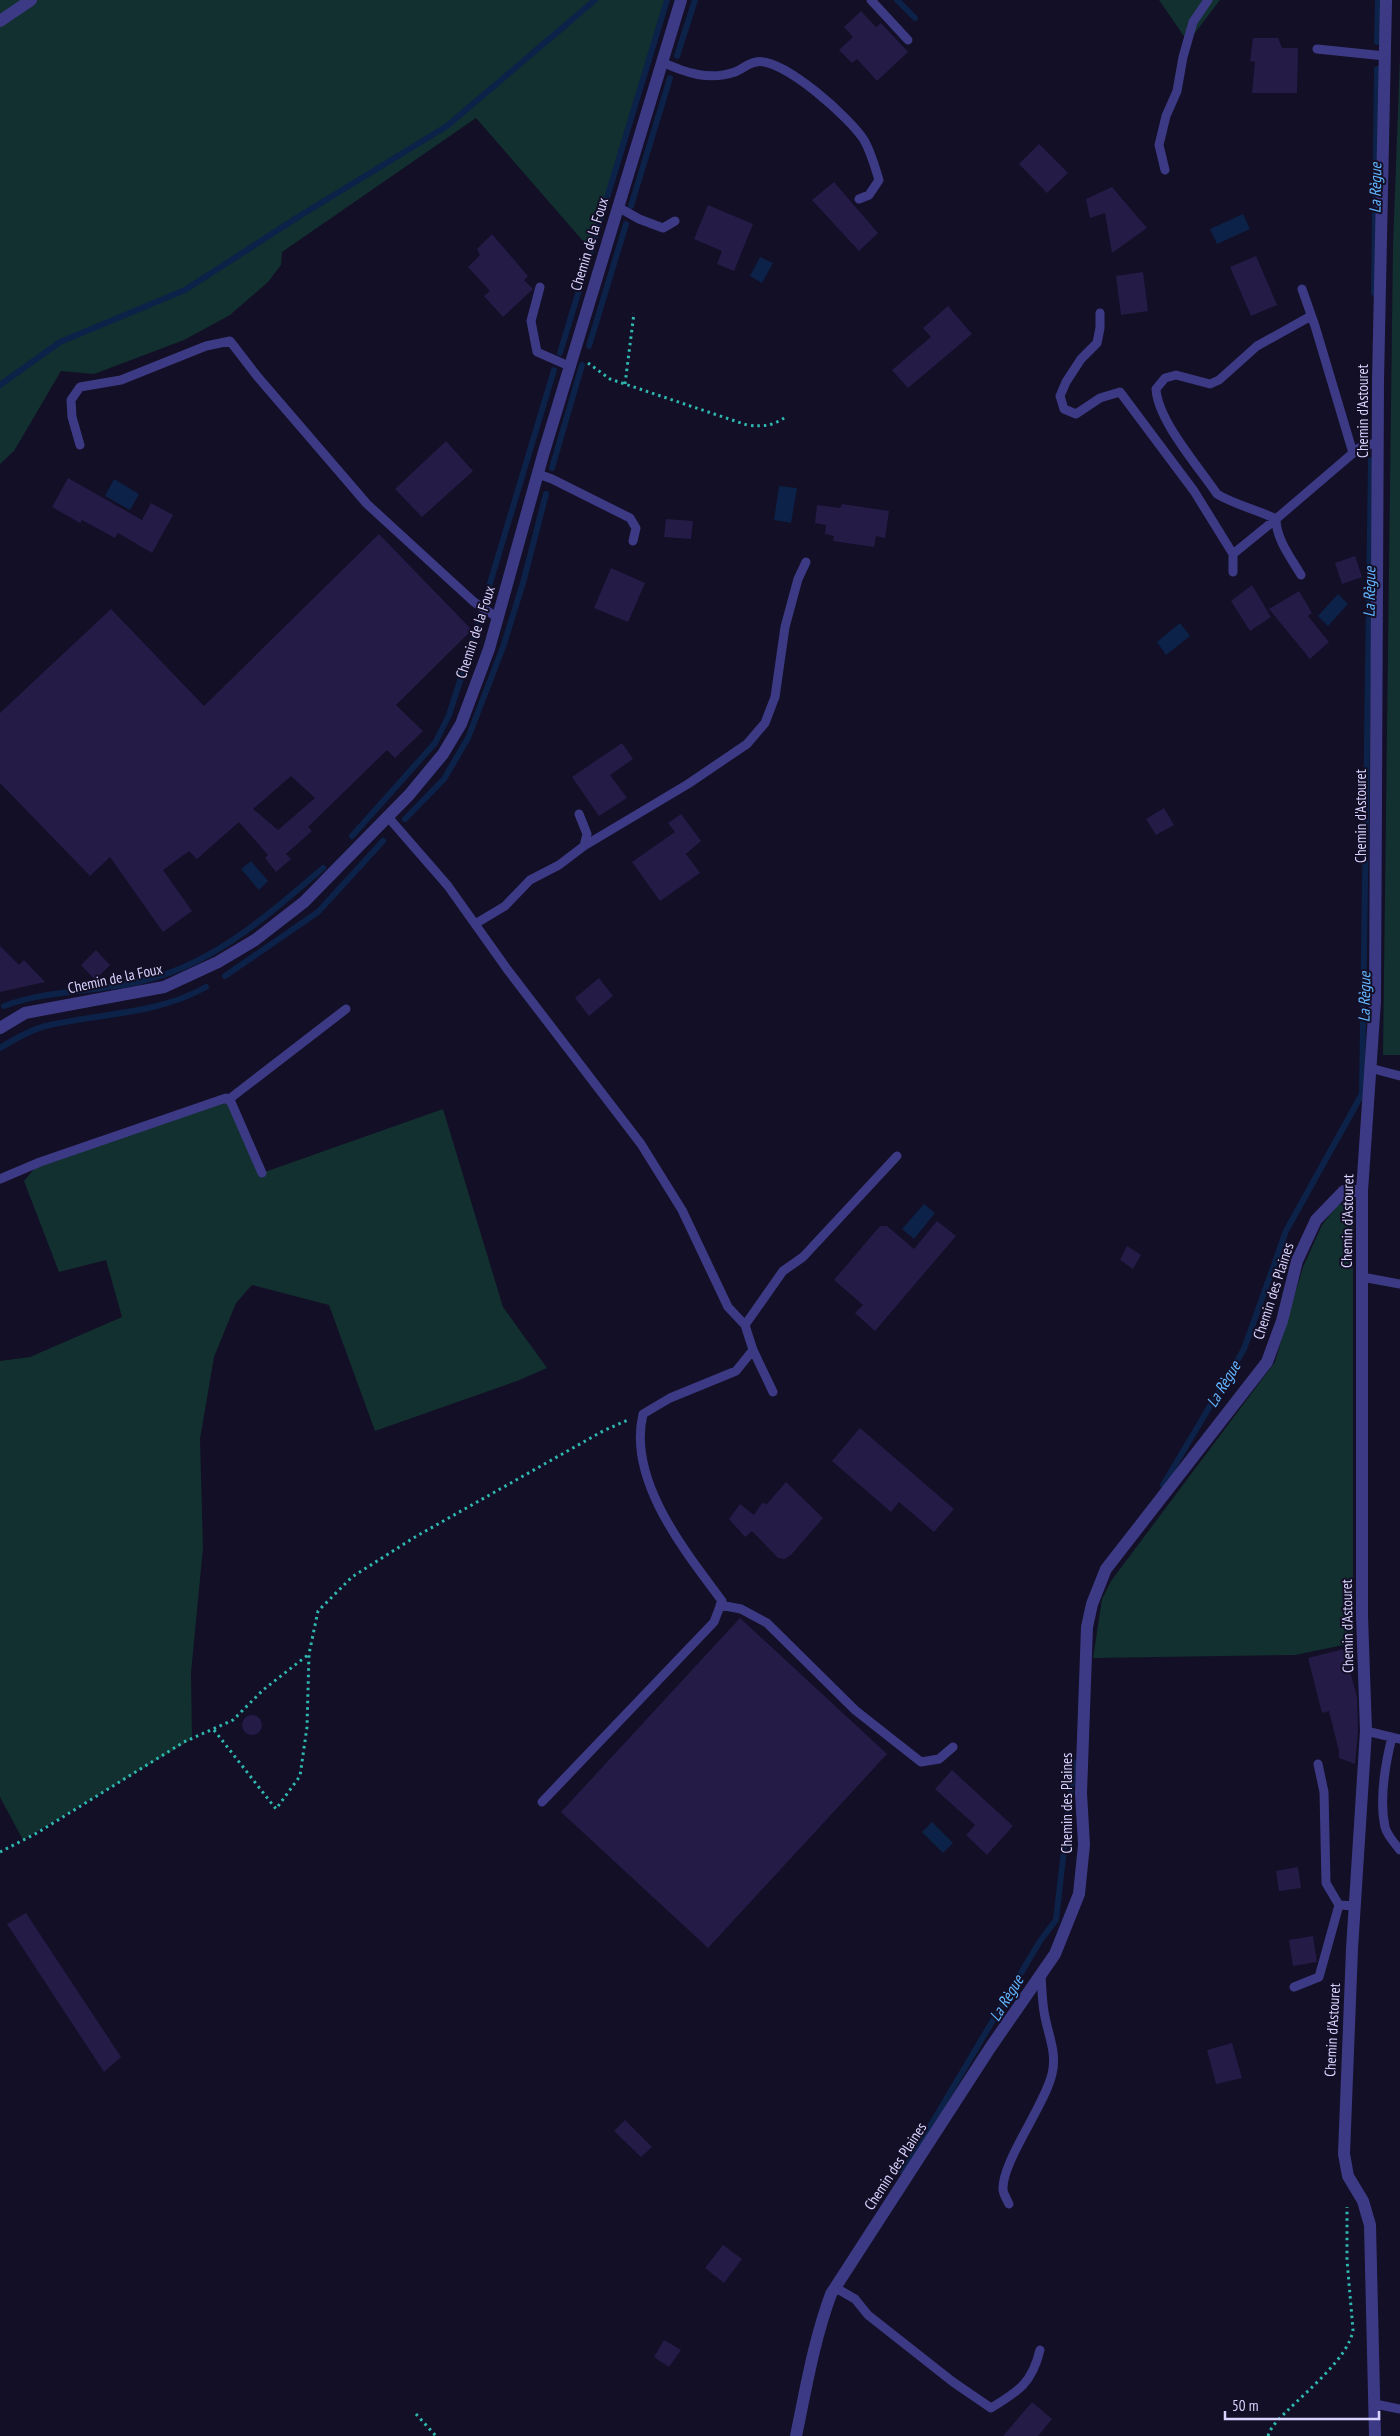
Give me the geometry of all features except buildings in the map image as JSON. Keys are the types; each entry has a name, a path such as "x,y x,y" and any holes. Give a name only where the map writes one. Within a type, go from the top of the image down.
{"street":[{"path":"0,21 31,0"},
{"name":"Chemin de la Foux","path":"1,1026 25,1013 164,986 218,962 255,940 304,902 388,817 443,754 460,724 489,649 569,366 681,0"},
{"name":"Chemin d'Astouret","path":"1375,2436 1370,2225 1363,2201 1348,2176 1344,2154 1355,1906 1366,1731 1362,1616 1362,1191 1375,991 1378,442 1386,0"},
{"name":"Chemin des Plaines","path":"796,2436 823,2317 836,2288 990,2048 1055,1954 1079,1894 1084,1845 1081,1793 1087,1627 1092,1604 1106,1569 1267,1362 1282,1321 1297,1261 1316,1220 1344,1191 1362,1191"}],"lane":[{"path":"871,0 908,40"},
{"path":"1164,170 1159,145 1166,116 1178,91 1183,57 1193,22 1208,0"},
{"path":"1316,49 1385,56"},
{"path":"662,62 701,76 716,76 735,72 757,61 783,67 805,83 854,126 865,141 879,180 869,195 859,198"},
{"path":"618,206 639,219 663,228 675,221"},
{"path":"540,287 531,321 537,352 569,366"},
{"path":"1302,288 1352,453"},
{"path":"1100,313 1097,344 1081,359 1066,382 1060,396 1064,409 1076,414 1100,398 1120,392 1194,491 1233,554 1233,572"},
{"path":"1276,518 1256,509 1230,502 1217,494 1163,416 1156,400 1156,389 1165,378 1176,375 1210,384 1219,380 1257,346 1312,316"},
{"path":"80,445 72,417 71,400 80,387 121,380 206,346 230,341 274,396 368,504 474,602 498,618"},
{"path":"1233,554 1352,453 1359,448 1378,442"},
{"path":"538,474 552,479 630,518 636,528 633,540"},
{"path":"1276,518 1278,535 1301,575"},
{"path":"475,924 505,906 530,880 559,865 584,846 695,779 747,744 765,723 775,697 785,627 798,579 806,562"},
{"path":"579,814 587,834 584,846"},
{"path":"388,817 448,886 641,1144 682,1210 728,1307 745,1325 753,1350 774,1392"},
{"path":"0,1179 40,1162 120,1134 226,1098 228,1100 346,1009"},
{"path":"1370,1068 1400,1076"},
{"path":"228,1100 262,1173"},
{"path":"745,1325 783,1271 803,1257 897,1156"},
{"path":"1362,1277 1400,1284"},
{"path":"542,1802 714,1622 722,1601 676,1539 641,1462 638,1432 643,1414 670,1398 736,1371 753,1350"},
{"path":"720,1605 741,1609 767,1623 855,1710 921,1762 939,1759 953,1747"},
{"path":"1366,1731 1396,1738 1386,1762 1385,1829 1400,1850"},
{"path":"1294,1987 1320,1977 1339,1905 1326,1883 1324,1792 1318,1764"},
{"path":"1339,1905 1355,1906"},
{"path":"1009,2204 1003,2191 1005,2178 1016,2151 1042,2100 1052,2074 1054,2050 1045,2017 1040,1976"},
{"path":"836,2288 855,2299 868,2315 953,2382 991,2408 1016,2393 1036,2369 1040,2350"},
{"path":"1375,2404 1400,2409"}],"path":[{"path":"625,384 634,313"},
{"path":"574,352 598,371 625,384 747,425 768,426 776,424 787,416"},
{"path":"214,1730 276,1809 300,1776 306,1727 309,1654 318,1611 352,1577 415,1538 603,1431 643,1414"},
{"path":"0,1852 37,1833 184,1742 233,1720 263,1690 309,1654"},
{"path":"1268,2436 1278,2421 1321,2377 1352,2340 1353,2330 1347,2260 1347,2204"},
{"path":"416,2414 436,2436"}],"green space":[{"path":"0,0 669,0 592,249 589,248 476,118 282,252 281,265 268,282 230,315 184,340 94,374 61,371 14,451 0,464"},
{"path":"1159,0 1220,0 1188,42"},
{"path":"1400,56 1400,1055 1383,1055 1393,246"},
{"path":"226,1098 262,1173 443,1109 503,1307 547,1368 517,1381 375,1431 329,1305 252,1285 236,1303 214,1357 200,1439 203,1548 191,1673 192,1739 23,1840 0,1797 0,1361 30,1357 122,1317 106,1260 59,1272 24,1181 40,1162"},
{"path":"1353,1198 1353,1643 1295,1655 1093,1658 1102,1599 1111,1581 1275,1362 1303,1267 1322,1225 1337,1206"}],"water":[{"path":"1243,214 1250,229 1217,244 1210,229"},
{"path":"760,257 773,263 762,283 750,276"},
{"path":"114,479 139,494 130,510 105,496"},
{"path":"779,486 797,488 791,523 774,520"},
{"path":"1338,594 1348,604 1328,626 1318,616"},
{"path":"1180,623 1190,636 1166,655 1157,642"},
{"path":"251,861 268,881 259,890 241,869"},
{"path":"924,1204 935,1213 914,1239 902,1229"},
{"path":"932,1822 953,1843 943,1853 922,1832"}],"waterway":[{"path":"0,385 60,342 185,290 298,217 447,126 595,0"},
{"path":"560,353 667,0"},
{"path":"677,56 695,0"},
{"path":"897,0 915,18"},
{"name":"La Règue","path":"1377,42 1378,0"},
{"name":"La Règue","path":"1374,293 1377,69"},
{"path":"631,206 670,78"},
{"path":"589,346 626,224"},
{"path":"552,468 582,365"},
{"path":"485,600 554,370"},
{"name":"La Règue","path":"1163,1485 1244,1349 1286,1231 1362,1094 1371,460"},
{"path":"405,819 444,779 468,738 503,647 523,583 546,494"},
{"path":"352,836 435,743 449,715 478,625"},
{"path":"225,976 318,912 383,841"},
{"path":"4,1006 37,997 138,982 190,964 214,952 237,937 281,904 323,868"},
{"path":"0,1048 45,1026 148,1008 187,996 206,987"},
{"name":"La Règue","path":"903,2172 1040,1941 1056,1920 1074,1762"}]}
